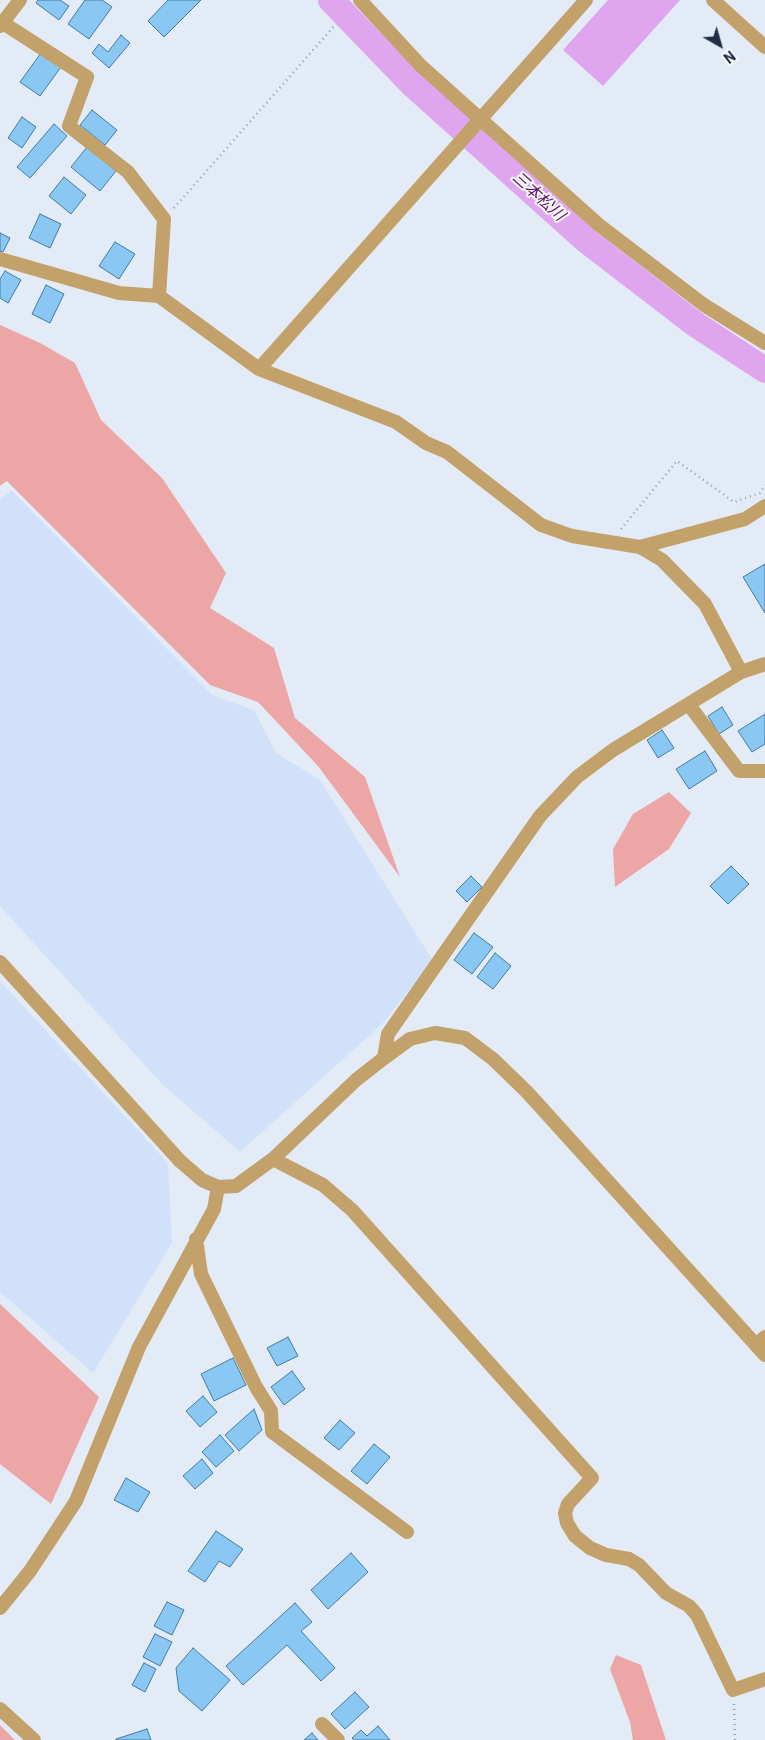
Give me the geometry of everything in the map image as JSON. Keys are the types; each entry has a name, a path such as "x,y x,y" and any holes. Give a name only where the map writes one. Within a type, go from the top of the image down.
{"street":[{"path":"20,0 1,25 87,78 69,126 128,172 164,219 160,250 158,296"},
{"path":"360,0 394,34 421,66 599,225 704,305 765,343"},
{"path":"259,369 586,0"},
{"path":"713,0 765,48"},
{"path":"0,259 119,293 158,296 259,369 396,422 426,443 447,452 541,525 572,536 640,547 662,560 705,604 741,672"},
{"path":"640,547 746,519 765,506"},
{"path":"384,1058 388,1034 540,816 577,777 613,750 741,672 765,664"},
{"path":"689,705 738,770 765,772"},
{"path":"0,962 180,1161 202,1180 218,1187 236,1186 273,1159 356,1080 410,1039 435,1033 465,1038 493,1059 534,1100 762,1345"},
{"path":"273,1159 322,1186 352,1210 592,1478 568,1504 565,1513 566,1523 575,1536 590,1548 639,1565 666,1593 689,1606 697,1615 733,1690 765,1678"},
{"path":"0,1608 30,1571 76,1500 139,1348 196,1239 214,1209 218,1187"},
{"path":"196,1239 201,1274 256,1387 271,1411 272,1432 407,1532"},
{"path":"0,1709 34,1740"},
{"path":"322,1724 338,1740"}],"path":[{"path":"164,219 336,24"},
{"path":"610,542 677,461 734,502 760,493 765,485"},
{"path":"733,1690 735,1740"}],"shaded area":[{"path":"608,0 680,0 603,86 563,50"},
{"path":"0,325 40,343 75,363 101,420 162,478 226,573 210,608 274,648 295,718 365,777 400,877 318,766 258,702 210,685 7,481 0,486"},
{"path":"11,490 212,695 254,710 276,753 320,780 433,961 381,1025 240,1152 162,1084 0,906 0,500"},
{"path":"669,792 691,813 669,849 615,887 613,849 633,814"},
{"path":"0,981 168,1163 172,1243 93,1373 0,1292"},
{"path":"0,1304 99,1397 51,1504 0,1464"},
{"path":"616,1655 641,1665 666,1740 633,1740 630,1722 610,1669"},
{"path":"0,1725 15,1740 0,1740"}],"building":[{"path":"38,0 60,0 69,6 59,20 36,3"},
{"path":"85,0 102,0 112,7 89,39 68,24"},
{"path":"168,0 201,0 164,37 148,21"},
{"path":"121,35 130,43 109,68 92,53 99,44 108,52"},
{"path":"41,53 61,67 40,96 20,82"},
{"path":"92,110 117,130 105,145 80,125"},
{"path":"22,117 36,127 22,148 8,138"},
{"path":"54,124 67,136 30,178 17,167"},
{"path":"87,147 116,171 100,191 71,167"},
{"path":"64,177 86,195 71,214 49,196"},
{"path":"40,214 61,224 50,248 29,238"},
{"path":"0,233 10,238 3,252 0,251"},
{"path":"115,242 135,254 119,279 99,266"},
{"path":"5,271 21,280 8,303 0,298 0,279"},
{"path":"46,285 64,294 50,323 32,314"},
{"path":"765,564 765,613 743,577"},
{"path":"722,707 733,725 719,734 708,716"},
{"path":"765,714 765,744 752,752 738,731"},
{"path":"662,730 674,748 658,758 647,740"},
{"path":"705,751 717,771 689,789 676,769"},
{"path":"731,866 749,884 728,904 710,886"},
{"path":"471,876 482,887 467,902 456,891"},
{"path":"474,933 493,947 472,974 454,960"},
{"path":"495,953 511,966 493,989 477,977"},
{"path":"288,1337 298,1356 277,1366 267,1348"},
{"path":"233,1358 246,1385 214,1401 201,1374"},
{"path":"292,1371 305,1389 284,1405 271,1387"},
{"path":"203,1396 217,1412 200,1427 186,1411"},
{"path":"254,1409 262,1430 239,1451 225,1435"},
{"path":"340,1420 355,1433 339,1450 324,1438"},
{"path":"220,1435 234,1451 216,1467 202,1452"},
{"path":"374,1444 390,1457 367,1484 351,1471"},
{"path":"202,1459 213,1473 195,1489 183,1476"},
{"path":"126,1478 150,1492 138,1512 114,1500"},
{"path":"216,1531 243,1549 230,1567 219,1561 205,1582 188,1571"},
{"path":"351,1553 368,1572 328,1609 311,1590"},
{"path":"167,1602 184,1610 172,1635 154,1626"},
{"path":"295,1603 312,1622 301,1631 335,1668 321,1681 287,1645 243,1685 226,1666"},
{"path":"155,1634 172,1642 160,1666 143,1657"},
{"path":"193,1648 230,1680 202,1711 179,1691 176,1668"},
{"path":"144,1663 156,1669 145,1692 132,1685"},
{"path":"355,1692 369,1707 345,1729 331,1714"},
{"path":"378,1726 390,1740 354,1740 352,1738 361,1730 367,1736"},
{"path":"147,1729 151,1740 116,1740 116,1739"},
{"path":"312,1733 318,1740 304,1740"}],"waterway":[{"name":"三本松川","path":"331,0 411,83 587,241 695,324 765,370"}]}
